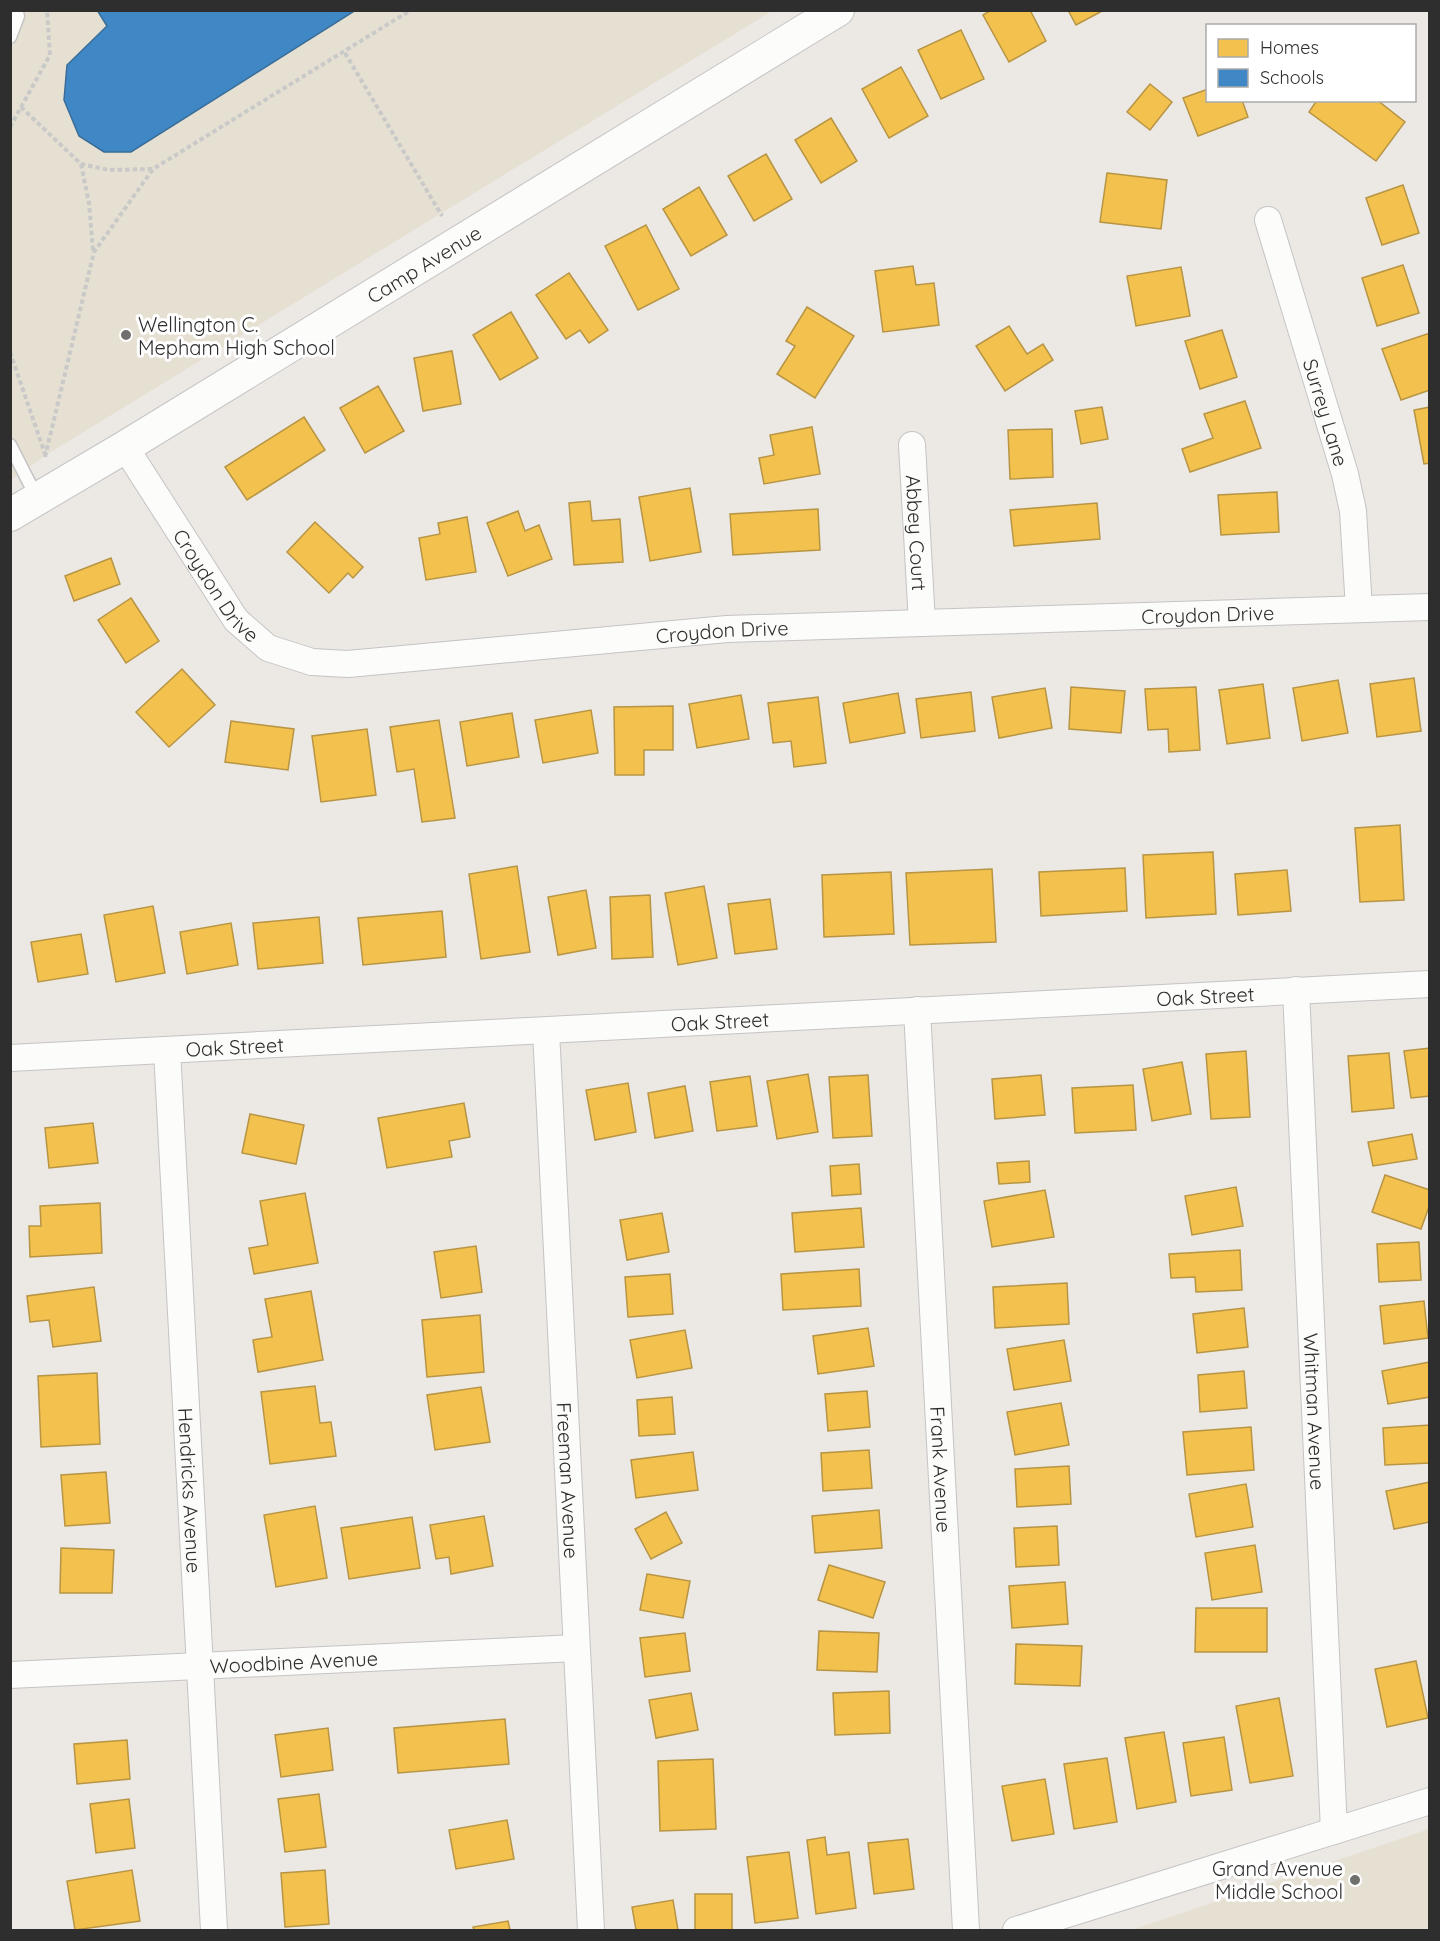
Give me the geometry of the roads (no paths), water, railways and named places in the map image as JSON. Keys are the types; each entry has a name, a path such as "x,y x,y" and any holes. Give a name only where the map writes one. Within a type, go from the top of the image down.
{"street":[{"name":"Camp Avenue","path":"10,514 125,447 838,10"},
{"name":"Surrey Lane","path":"1268,220 1345,474 1355,531 1359,609"},
{"name":"Abbey Court","path":"912,445 922,623"},
{"name":"Croydon Drive","path":"125,447 236,620 268,648 312,662 348,664 727,629 1430,607"},
{"name":"Oak Street","path":"10,1058 1430,984"},
{"name":"Whitman Avenue","path":"1296,990 1334,1831"},
{"name":"Frank Avenue","path":"918,1010 966,1930"},
{"name":"Freeman Avenue","path":"546,1031 591,1930"},
{"name":"Hendricks Avenue","path":"167,1050 214,1930"},
{"name":"Woodbine Avenue","path":"10,1675 576,1648"},
{"path":"1016,1930 1430,1801"}],"lane":[{"path":"10,37 18,16 16,10"},
{"path":"10,445 38,499"}],"place":[{"name":"Wellington C. Mepham High School","path":"126,335"},
{"name":"Grand Avenue Middle School","path":"1355,1880"}]}
